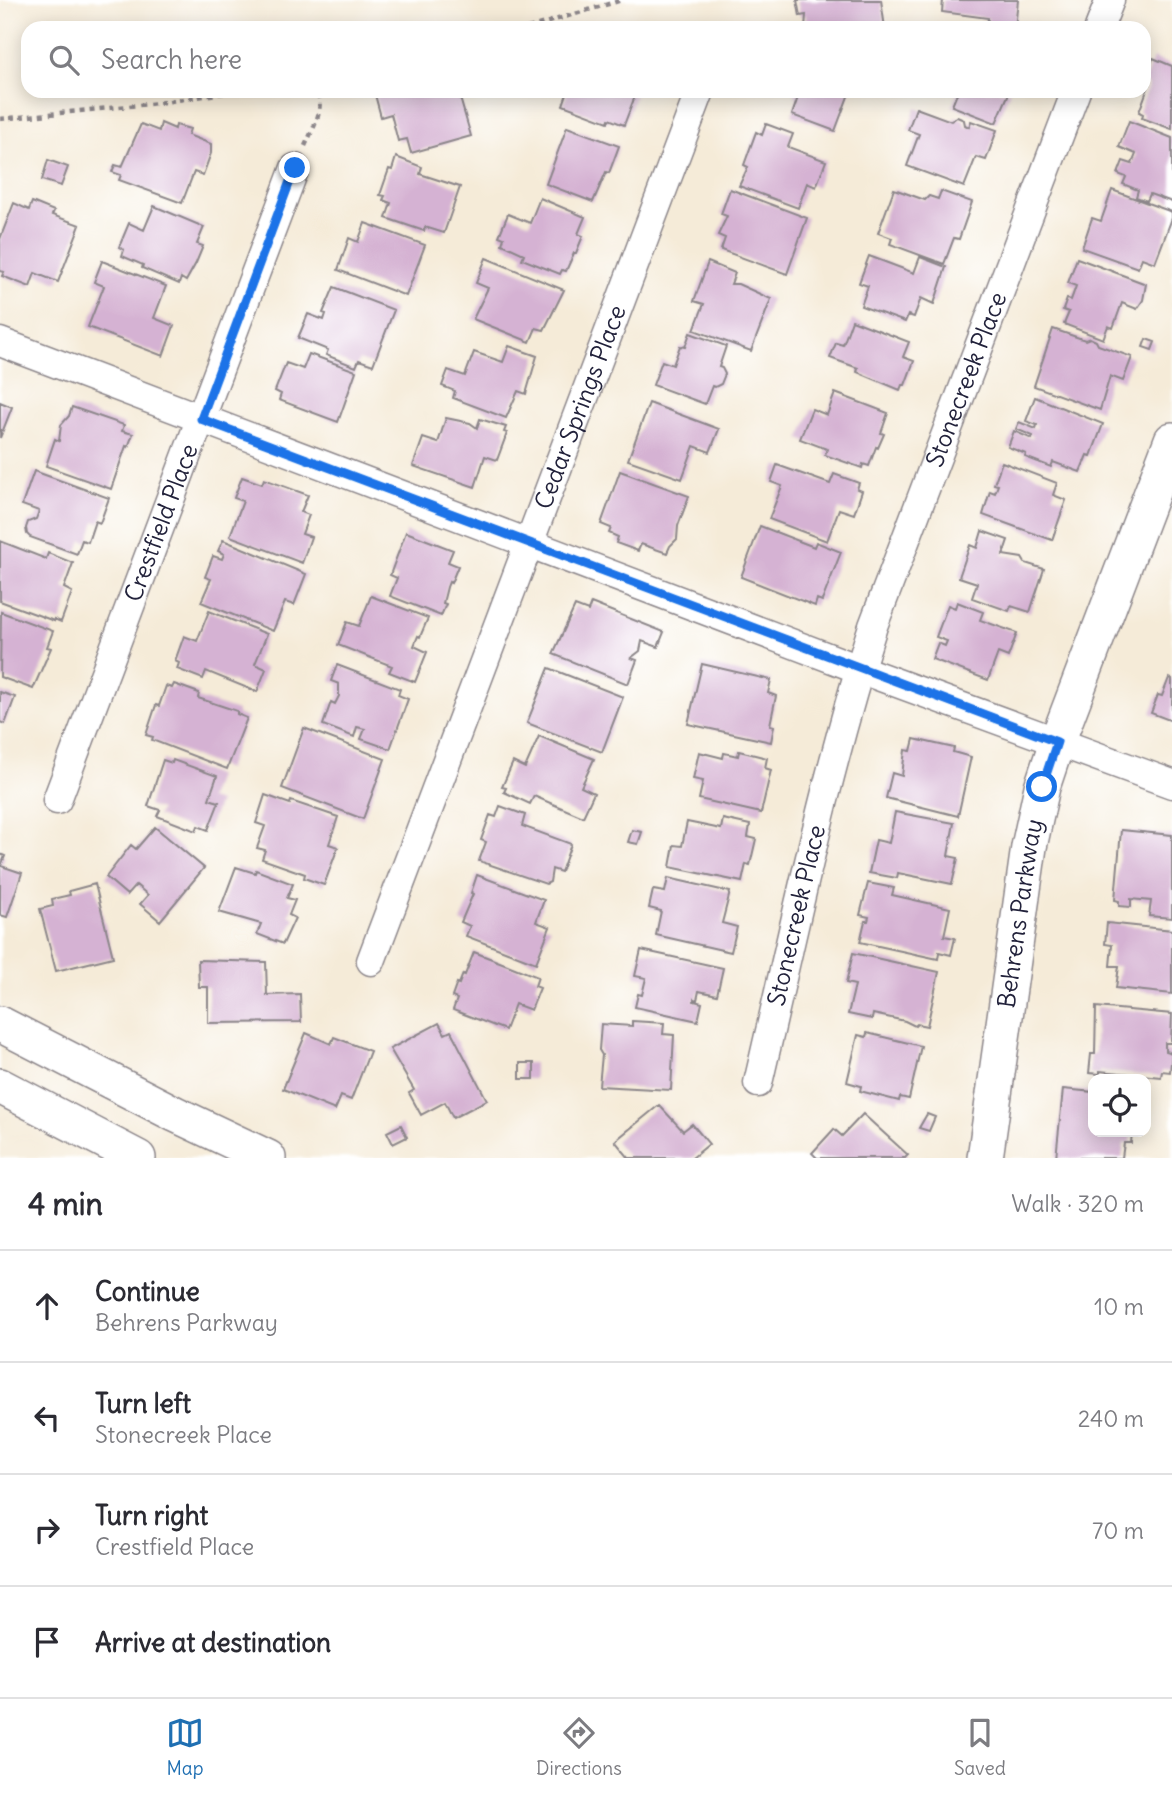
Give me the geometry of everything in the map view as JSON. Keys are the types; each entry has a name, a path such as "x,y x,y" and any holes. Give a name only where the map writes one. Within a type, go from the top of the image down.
{"street":[{"path":"1102,21 1110,0"},
{"name":"Cedar Springs Place","path":"371,961 697,98"},
{"name":"Stonecreek Place","path":"758,1083 838,741 859,669 1073,98"},
{"name":"Crestfield Place","path":"57,800 295,168"},
{"path":"0,342 859,669 1172,784"},
{"name":"Behrens Parkway","path":"985,1158 1029,847 1042,787 1172,440"},
{"path":"0,1024 175,1114 268,1158"},
{"path":"0,1086 138,1158"}],"path":[{"path":"552,21 622,0"},
{"path":"0,119 191,98"},
{"path":"295,168 319,114 320,98"}],"building":[{"path":"797,0 881,0 884,21 806,21 806,15 800,16"},
{"path":"943,0 1018,0 1016,21 988,21 988,18 942,12"},
{"path":"1153,58 1172,66 1172,129 1142,118 1143,114 1139,112 1144,98 1151,98"},
{"path":"376,98 460,98 471,136 411,153 407,139 398,141 391,114 381,117"},
{"path":"566,98 634,98 624,125 609,119 608,122 563,105"},
{"path":"798,98 847,98 835,131 792,115"},
{"path":"955,98 1007,98 996,123 952,106"},
{"path":"916,108 951,121 957,117 964,120 969,127 971,121 997,130 986,160 976,157 964,187 907,166 919,134 908,130"},
{"path":"1129,121 1172,138 1172,202 1150,194 1147,201 1136,197 1138,190 1123,184 1126,177 1118,174 1123,161 1132,164 1136,154 1119,147"},
{"path":"161,123 175,129 176,125 190,129 188,135 211,144 211,153 203,175 194,172 182,203 119,180 121,175 112,172 115,165 122,167 141,124 159,131"},
{"path":"766,124 793,134 788,147 826,161 816,187 807,183 798,208 739,186 748,167 744,165 756,132 762,135"},
{"path":"567,127 619,146 609,173 606,172 593,202 546,184"},
{"path":"396,157 422,167 420,174 460,187 444,233 425,227 424,231 386,218 391,203 383,200 385,196 380,195"},
{"path":"48,160 68,167 61,186 42,180"},
{"path":"730,189 807,218 787,274 721,250 725,238 718,235 727,216 721,214"},
{"path":"894,189 925,200 929,196 938,199 941,191 972,202 959,239 954,238 944,264 890,244 892,238 878,233"},
{"path":"1112,190 1172,212 1155,263 1142,258 1138,268 1082,248 1092,218 1101,221"},
{"path":"540,198 585,217 578,234 583,236 576,253 566,271 562,270 560,274 522,259 524,254 502,244 504,238 499,236 508,214 530,223"},
{"path":"32,202 54,211 52,215 80,225 58,282 35,273 30,287 2,276 4,272 0,271 0,239 14,203 29,210"},
{"path":"154,206 204,227 197,244 203,246 196,263 186,281 181,278 179,284 122,256 124,250 119,247 129,223 144,230"},
{"path":"365,223 425,245 406,296 338,270 349,238 358,242"},
{"path":"869,256 914,273 920,257 946,267 934,304 921,298 914,317 908,315 905,322 861,306 868,286 859,283"},
{"path":"486,258 564,290 544,330 536,328 530,342 473,319 488,288 476,283"},
{"path":"1077,258 1146,284 1143,300 1137,309 1122,303 1113,328 1108,326 1103,339 1064,324 1069,312 1063,310 1067,299 1071,300 1076,286 1068,283"},
{"path":"102,261 166,286 154,318 174,326 163,356 88,327 104,286 94,282"},
{"path":"708,262 735,273 731,284 738,284 771,299 751,351 694,330 704,304 694,301"},
{"path":"334,287 394,310 373,365 359,360 356,367 326,355 328,350 298,338 308,314 324,320 326,314 323,313"},
{"path":"852,320 909,342 903,357 914,361 905,385 902,385 900,390 857,372 858,368 830,358 836,343 843,345"},
{"path":"1053,329 1085,340 1090,338 1098,345 1132,357 1123,381 1110,376 1100,410 1034,386"},
{"path":"690,333 726,346 719,367 725,374 721,384 712,386 705,404 653,385 662,361 673,365 680,346 685,347"},
{"path":"1146,339 1155,342 1152,350 1143,347"},
{"path":"509,346 537,356 526,394 518,391 506,418 453,398 455,391 442,386 448,370 465,376 474,352 503,362"},
{"path":"309,354 356,371 338,422 279,400 281,394 275,391 286,363 303,369"},
{"path":"835,393 888,413 881,433 884,434 869,466 863,464 862,468 825,455 827,449 800,439 812,409 827,415"},
{"path":"1035,397 1103,424 1091,456 1087,455 1080,472 1053,462 1051,467 1008,447 1014,431 1032,439 1033,436 1016,429 1019,422 1036,429 1037,425 1026,421"},
{"path":"0,402 12,407 0,438"},
{"path":"649,403 719,429 710,452 694,446 682,479 628,460"},
{"path":"72,407 124,425 122,431 133,434 111,489 46,466 55,439 59,441 61,425 69,416"},
{"path":"446,418 470,423 477,428 480,419 506,427 504,432 507,433 497,460 485,456 475,487 413,466 423,438 438,443"},
{"path":"1002,462 1057,483 1053,495 1066,500 1052,540 983,515 990,491 995,493 998,485 994,484"},
{"path":"777,465 830,484 834,474 859,483 857,489 862,491 854,514 839,509 827,541 769,519 782,486 771,482"},
{"path":"34,471 109,498 100,523 95,521 88,542 82,540 77,554 27,534 28,522 36,519 39,511 22,505"},
{"path":"620,471 689,496 678,526 677,539 667,553 641,544 638,551 616,543 618,537 609,533 611,528 601,524"},
{"path":"242,477 262,484 264,479 308,495 301,512 309,515 302,534 311,537 302,563 230,536 243,501 234,498"},
{"path":"760,526 814,547 816,542 841,552 822,601 817,599 815,606 741,577"},
{"path":"982,531 1008,540 1003,555 1022,558 1025,563 1044,569 1030,612 1011,606 1009,611 972,598 977,583 959,577 970,545 977,548"},
{"path":"406,532 453,550 448,562 458,566 447,587 443,603 446,604 441,616 390,596 397,578 390,575"},
{"path":"223,540 306,574 294,605 285,602 273,631 201,602 211,579 205,577 213,556 222,559 224,554 218,551"},
{"path":"0,541 46,559 48,553 73,563 64,588 72,592 61,622 0,601"},
{"path":"371,596 428,618 414,646 427,652 415,682 389,672 392,666 338,645 347,622 359,626"},
{"path":"957,602 983,612 980,620 1017,633 1008,657 998,653 988,680 932,659 938,643 945,646 947,641 936,637 948,605 955,608"},
{"path":"591,603 664,632 658,647 642,641 640,651 631,658 637,660 628,684 553,654 575,606 588,611"},
{"path":"209,611 267,634 255,664 266,669 257,692 206,671 203,679 177,669 179,663 175,661 184,636 197,641"},
{"path":"1,612 53,631 47,647 51,648 33,689 0,677"},
{"path":"702,664 771,680 768,693 776,696 770,725 774,726 771,742 688,724"},
{"path":"337,665 400,689 398,695 408,699 390,749 361,739 365,729 357,727 354,737 323,725 331,702 335,704 339,696 339,684 331,681"},
{"path":"549,668 623,697 602,752 527,723"},
{"path":"1169,678 1172,679 1172,721 1151,713"},
{"path":"174,684 199,693 198,698 237,711 237,714 247,718 227,769 152,740 153,737 146,735 166,686 172,688"},
{"path":"0,692 15,697 5,724 0,722"},
{"path":"304,728 385,759 363,819 282,788"},
{"path":"539,736 594,759 581,787 594,793 583,817 534,796 530,804 504,792 506,788 502,787 513,762 525,768"},
{"path":"914,739 954,748 953,752 971,757 958,816 886,798 892,773 902,776 905,750 911,751"},
{"path":"739,751 767,758 765,768 771,770 761,813 699,799 703,781 693,779 699,752 723,758 724,753 738,756"},
{"path":"163,760 172,763 173,760 217,776 209,799 219,802 208,830 198,826 196,831 157,816 160,810 148,806"},
{"path":"265,795 338,817 329,844 338,847 324,885 304,878 305,874 262,859 265,850 257,848 265,826 256,823"},
{"path":"500,806 525,815 522,826 571,844 561,872 552,869 550,882 546,884 479,861 486,842 481,840 490,815 496,817"},
{"path":"895,812 954,823 948,856 958,858 952,884 898,873 897,878 869,873 876,840 889,843"},
{"path":"723,819 750,825 748,837 756,839 750,865 746,864 742,882 670,867 674,845 682,846 687,822 721,829"},
{"path":"155,827 204,868 160,921 140,904 148,895 136,885 127,895 106,877 131,845 136,849"},
{"path":"632,830 642,832 638,844 628,842"},
{"path":"1121,830 1172,835 1172,918 1149,916 1151,901 1131,899 1131,907 1119,906 1119,901 1115,900"},
{"path":"0,854 5,856 1,866 22,873 7,917 0,915"},
{"path":"236,867 255,873 256,870 293,884 287,898 295,900 289,915 295,918 283,944 257,934 261,924 219,912"},
{"path":"477,875 544,900 536,922 550,927 536,963 466,936 470,926 461,922 473,894 471,893"},
{"path":"668,878 730,892 722,923 737,927 731,952 656,935 661,911 649,908 653,890 665,892"},
{"path":"868,883 894,888 892,895 950,908 944,936 955,938 951,955 939,952 938,959 860,942 865,921 868,921 869,917 860,915"},
{"path":"95,884 113,957 56,971 40,909 53,906 52,899 70,895 69,891"},
{"path":"1107,923 1172,930 1172,994 1116,988 1119,966 1110,966 1112,945 1105,944"},
{"path":"641,950 723,968 717,995 699,991 697,1000 694,999 702,1003 698,1021 635,1007 638,994 642,995 646,978 635,976"},
{"path":"474,952 538,977 535,986 540,988 531,1010 515,1004 505,1030 453,1010 457,999 452,997 457,983 459,984 463,974 465,975"},
{"path":"853,953 939,972 927,1026 915,1026 873,1014 872,1019 848,1014 855,985 846,983"},
{"path":"198,960 266,962 267,995 300,994 301,1022 208,1023 208,987 199,987"},
{"path":"1096,1007 1172,1014 1171,1043 1165,1043 1165,1051 1172,1053 1170,1072 1162,1071 1161,1077 1100,1071 1100,1074 1089,1073 1091,1054 1095,1054"},
{"path":"632,1021 664,1023 663,1034 674,1035 671,1090 599,1086 601,1024 632,1026"},
{"path":"439,1023 445,1034 451,1031 487,1100 453,1118 445,1102 421,1115 409,1093 414,1090 390,1049"},
{"path":"306,1033 331,1044 334,1037 370,1051 351,1100 341,1096 335,1110 283,1089"},
{"path":"867,1033 921,1046 909,1099 900,1097 899,1101 860,1091 861,1086 847,1082 858,1035 866,1037"},
{"path":"520,1063 534,1063 534,1079 520,1079"},
{"path":"1063,1089 1088,1092 1088,1137 1132,1137 1131,1143 1124,1143 1122,1158 1056,1158"},
{"path":"659,1105 683,1131 692,1124 709,1144 692,1158 629,1158 615,1141"},
{"path":"863,1114 908,1155 905,1158 817,1158 812,1153 834,1129 842,1136"},
{"path":"927,1114 935,1117 929,1131 919,1128"},
{"path":"401,1125 407,1137 393,1144 387,1132"}],"route":[{"path":"295,168 201,419 1057,742 1042,787"}]}
